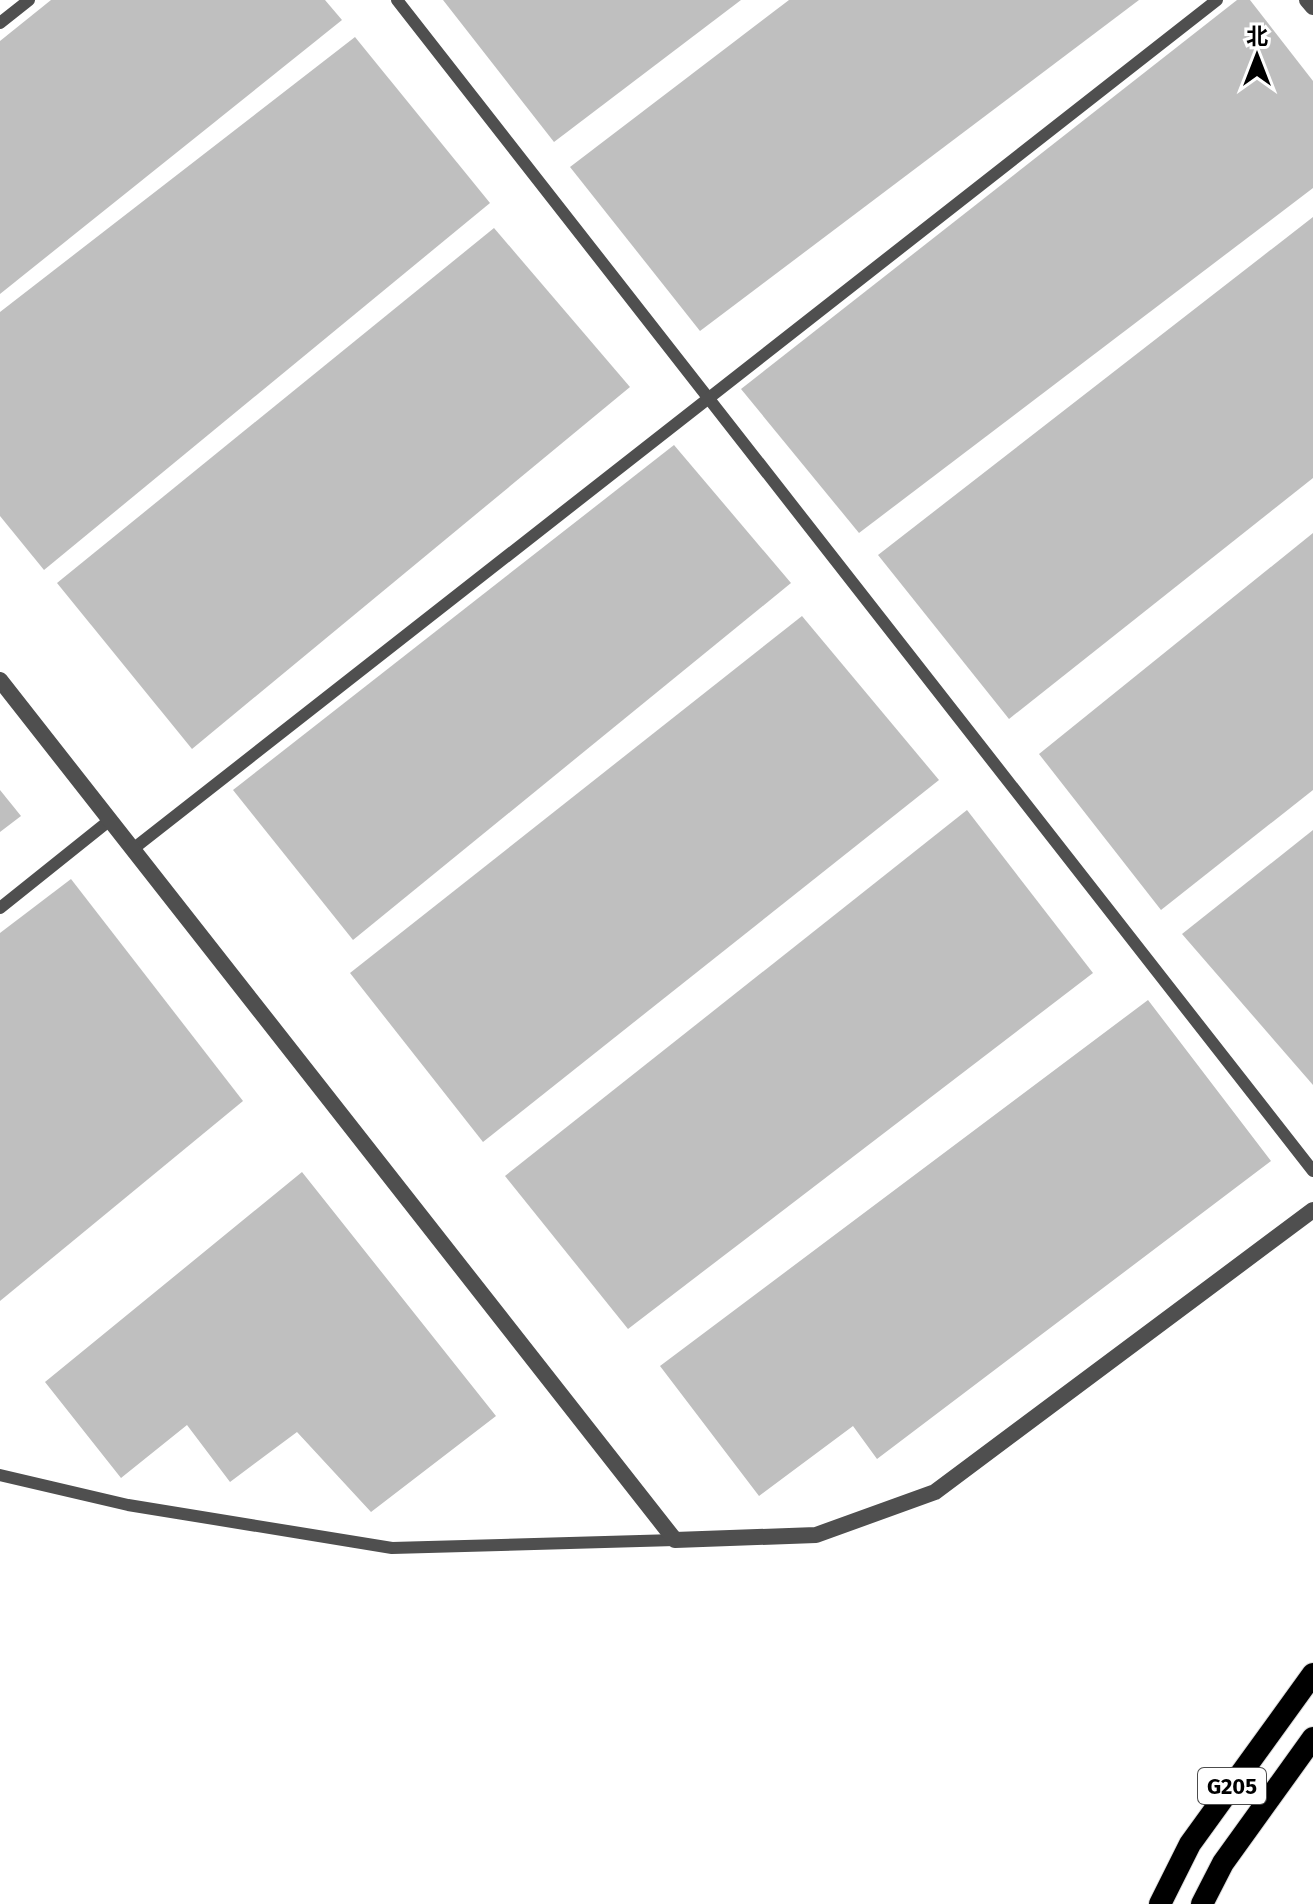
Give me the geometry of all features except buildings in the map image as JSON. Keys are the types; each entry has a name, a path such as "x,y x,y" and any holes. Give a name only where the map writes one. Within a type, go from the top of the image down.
{"highway":[{"name":"G205","path":"1160,1904 1190,1844 1313,1674"},
{"name":"G205","path":"1202,1904 1223,1863 1313,1738"}],"street":[{"path":"1307,0 1313,7"},
{"path":"0,680 675,1540 816,1535 935,1492 1313,1210"}],"lane":[{"path":"0,23 29,0"},
{"path":"397,0 1313,1171"},
{"path":"133,849 1217,0"},
{"path":"0,908 110,820"},
{"path":"0,1475 128,1505 392,1548 675,1540"}]}
